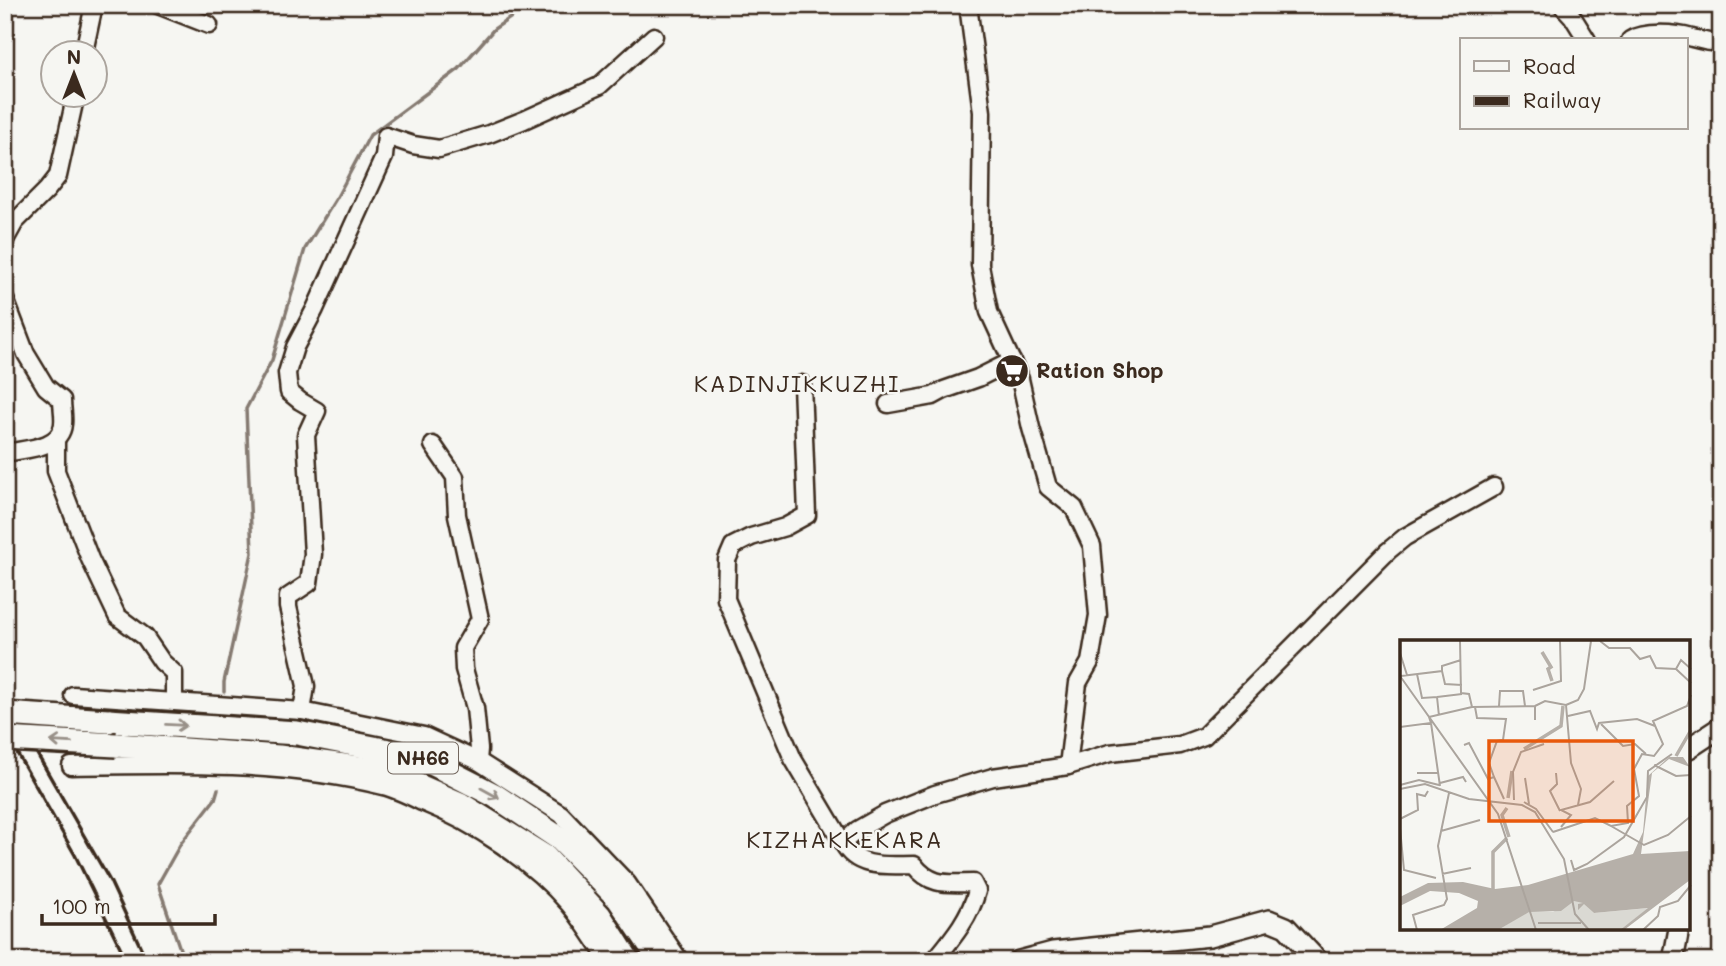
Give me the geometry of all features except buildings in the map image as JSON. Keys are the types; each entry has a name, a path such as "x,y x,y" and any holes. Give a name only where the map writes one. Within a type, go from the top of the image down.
{"highway":[{"name":"NH66","path":"5,715 298,733 420,757 494,796 560,839 619,899 661,961"},
{"name":"NH66","path":"5,739 279,757 387,772 460,804 545,858 599,915 628,961"}],"main road":[{"path":"1691,747 1721,727"},
{"path":"1019,961 1053,952 1210,936 1269,920 1286,927 1318,961"},
{"path":"1673,961 1679,931"}],"street":[{"path":"88,38 94,5"},
{"path":"158,5 209,25"},
{"path":"968,5 982,112 980,265 989,312 1020,379 1048,487 1074,508 1092,547 1098,615 1090,662 1079,683 1068,766"},
{"path":"1562,5 1586,38"},
{"path":"1633,38 1637,35 1664,34 1690,37 1708,43 1721,42"},
{"path":"302,711 306,686 288,597 309,583 313,554 306,435 317,411 289,392 287,373 295,347 384,157 386,136 413,145 439,149 489,134 598,86 654,36"},
{"path":"5,240 15,222 58,176 73,108"},
{"path":"5,299 26,354 46,387 62,400 64,426 52,445 56,471 90,559 117,616 145,637 162,662 174,673 174,701"},
{"path":"888,404 933,396 1012,361"},
{"path":"802,384 807,514 785,527 751,537 733,547 727,560 726,599 793,760 854,857 876,866 914,865 932,881 973,883 977,891 974,905 934,961"},
{"path":"5,453 52,445"},
{"path":"433,445 455,477 457,515 480,619 463,648 464,669 475,708 480,749 478,761"},
{"path":"843,843 858,830 885,814 934,794 992,777 1068,766 1110,753 1180,745 1204,736 1396,544 1494,487"},
{"path":"73,695 302,711 425,736 478,761 561,814 627,883 680,961"},
{"path":"71,766 199,764 319,773 386,786 444,810 476,828 536,870 569,904 608,961"}],"waterway":[{"path":"224,692 252,553 246,409 272,360 305,249 370,135 459,69 494,29 529,5"},
{"path":"184,961 158,884 181,843 215,799 218,789"}],"railway":[{"path":"5,698 110,881 147,961"},
{"path":"5,732 75,855 127,961"}],"place":[{"name":"Ration Shop","path":"1012,371"}],"district":[{"name":"KADINJIKKUZHI","path":"797,384"},
{"name":"KIZHAKKEKARA","path":"845,840"}]}
